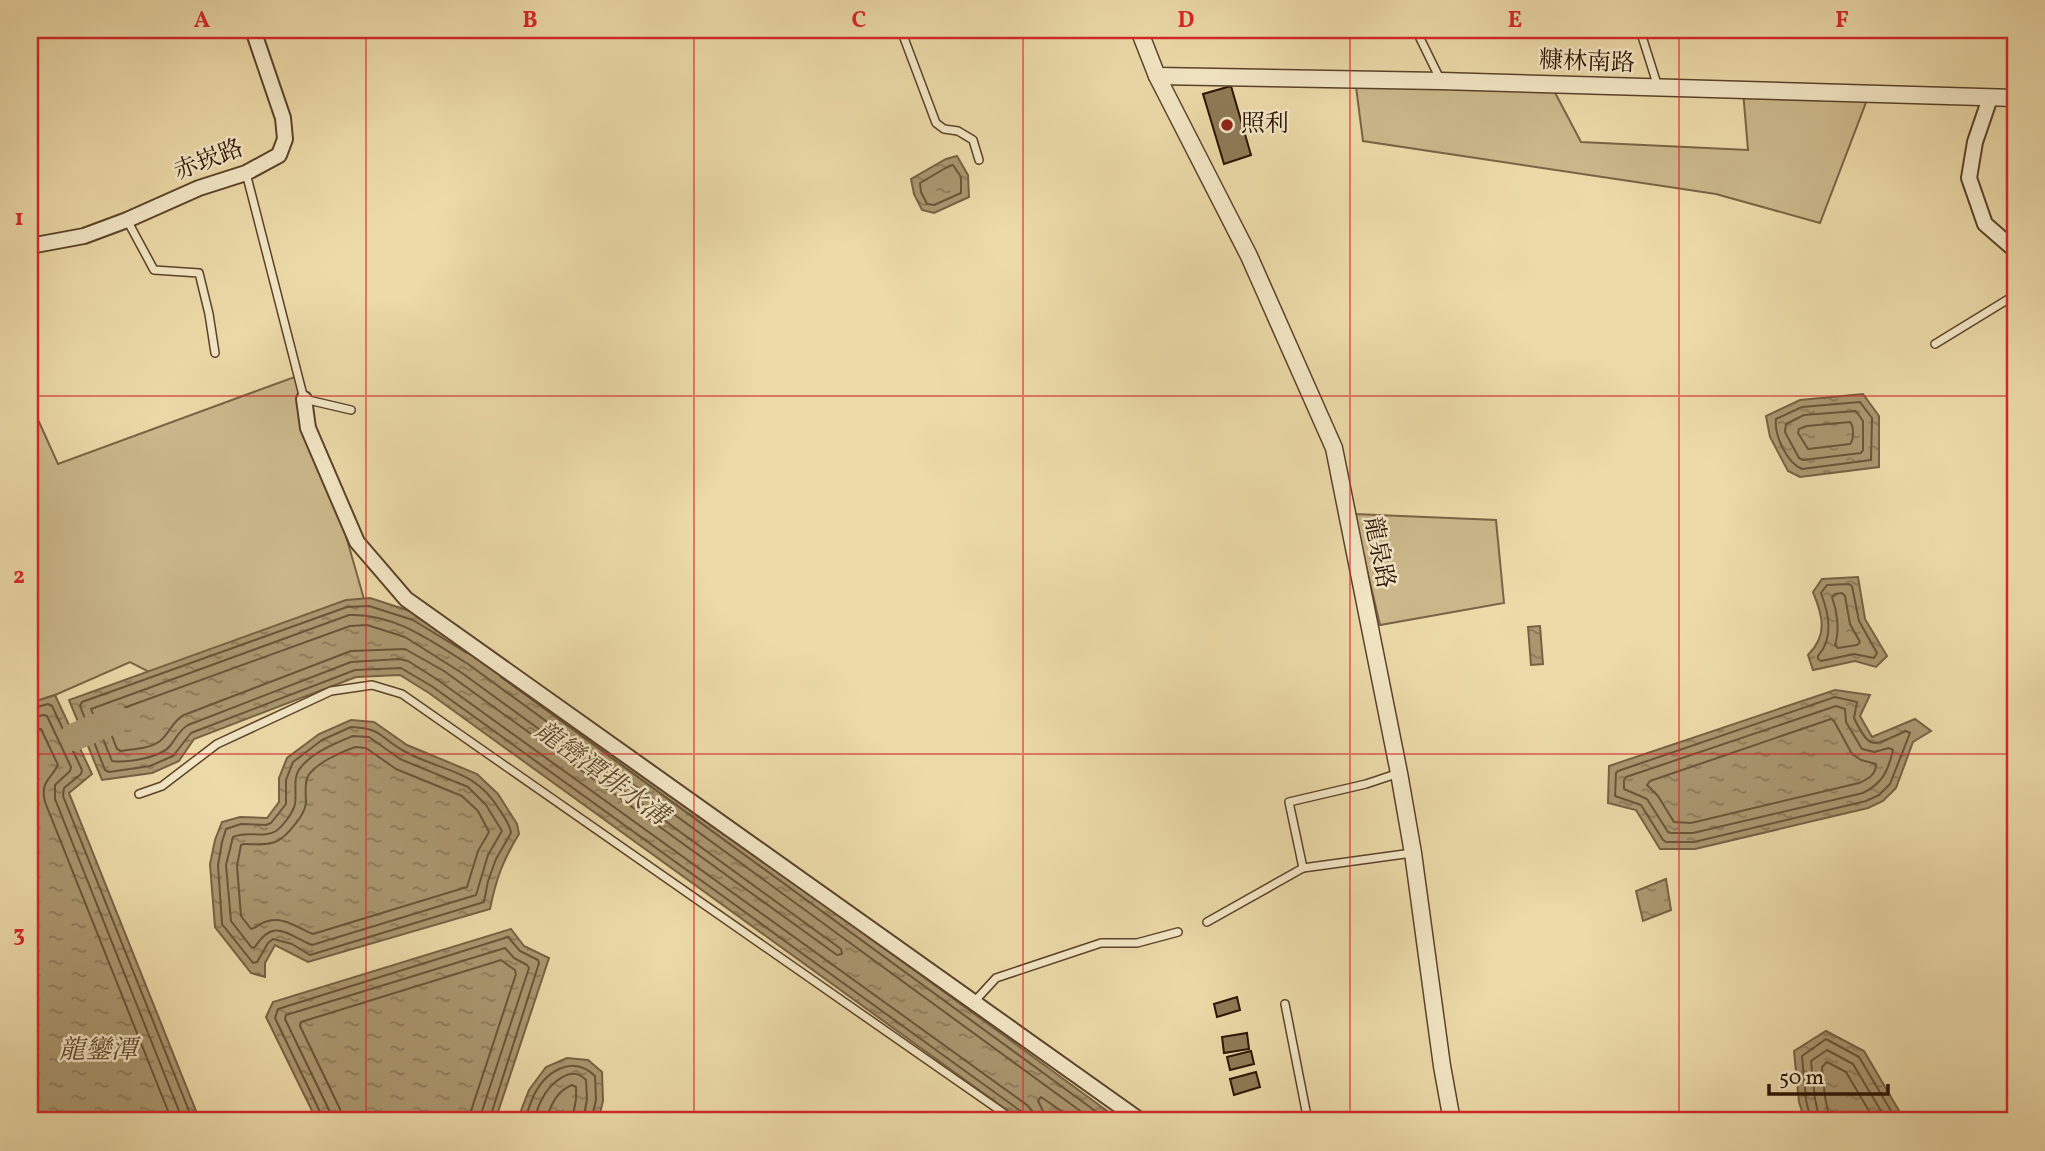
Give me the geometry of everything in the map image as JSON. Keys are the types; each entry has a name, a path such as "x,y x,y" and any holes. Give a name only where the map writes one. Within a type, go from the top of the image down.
{"street":[{"name":"赤崁路","path":"30,246 84,236 199,188 246,173 279,155 285,139 283,118 253,30"},
{"name":"龍泉路","path":"1139,30 1157,76 1249,256 1334,448 1399,773 1452,1121"},
{"name":"糠林南路","path":"1157,76 1441,81 2015,98"},
{"path":"1990,98 1975,142 1969,178 1985,224 2015,250"},
{"path":"304,399 308,428 357,542 406,599 1141,1121"}],"lane":[{"path":"901,30 936,123 944,129 958,131 973,141 979,160"},
{"path":"1416,30 1441,81"},
{"path":"1640,30 1658,88"},
{"path":"246,173 304,399 351,410"},
{"path":"127,220 154,270 199,273 215,353"},
{"path":"1936,344 2015,295"},
{"path":"139,794 162,786 217,744 331,691 372,685 402,694 1015,1121"},
{"path":"1303,868 1289,802 1366,784 1399,773"},
{"path":"1207,922 1303,868 1413,853"},
{"path":"974,1002 996,978 1101,943 1138,943 1178,932"},
{"path":"1285,1004 1307,1121"}],"shaded area":[{"path":"1355,79 1551,85 1581,142 1748,150 1743,91 1870,92 1820,223 1716,194 1363,141"},
{"path":"300,375 366,606 159,677 130,662 30,703 30,402 58,464"},
{"path":"1354,514 1496,520 1504,603 1380,625"}],"water":[{"path":"957,156 968,175 969,197 934,213 922,210 914,194 911,179 946,159"},
{"path":"1863,394 1879,416 1879,467 1800,477 1788,471 1770,437 1766,416 1800,400"},
{"path":"1858,577 1865,619 1887,656 1876,667 1855,661 1813,670 1808,655 1819,640 1822,625 1813,592 1822,579"},
{"path":"370,598 416,613 477,651 1121,1121 1022,1121 429,693 400,675 356,677 194,739 179,761 152,773 102,780 69,700 346,600"},
{"path":"1540,626 1543,664 1531,665 1528,627"},
{"path":"1835,690 1870,695 1860,716 1872,737 1915,719 1931,731 1913,742 1896,788 1883,801 1868,808 1695,849 1660,849 1636,810 1608,803 1609,766"},
{"name":"龍鑾潭","path":"55,695 92,774 69,793 200,1121 30,1121 30,703"},
{"path":"351,720 374,722 407,745 477,774 498,794 517,824 519,834 501,870 490,909 308,962 275,945 265,963 265,977 251,973 215,927 210,864 222,822 240,817 267,818 279,802 279,778 287,758 319,734"},
{"path":"1666,879 1671,910 1643,921 1636,891"},
{"path":"511,929 524,946 549,958 495,1121 317,1121 266,1017 273,1002"},
{"path":"1826,1031 1864,1051 1905,1121 1805,1121 1799,1102 1794,1051"},
{"path":"567,1058 588,1060 602,1072 603,1101 598,1121 517,1121 529,1090 546,1067"}],"building":[{"name":"照利","path":"1231,86 1251,155 1224,164 1203,94"},
{"path":"1237,997 1240,1010 1217,1017 1214,1004"},
{"path":"1247,1033 1249,1049 1224,1053 1222,1037"},
{"path":"1251,1051 1254,1064 1230,1070 1227,1057"},
{"path":"1256,1072 1260,1087 1234,1095 1230,1079"}],"waterway":[{"name":"龍巒潭排水溝","path":"74,737 116,719"}],"place":[{"name":"照利","path":"1227,125"}]}
